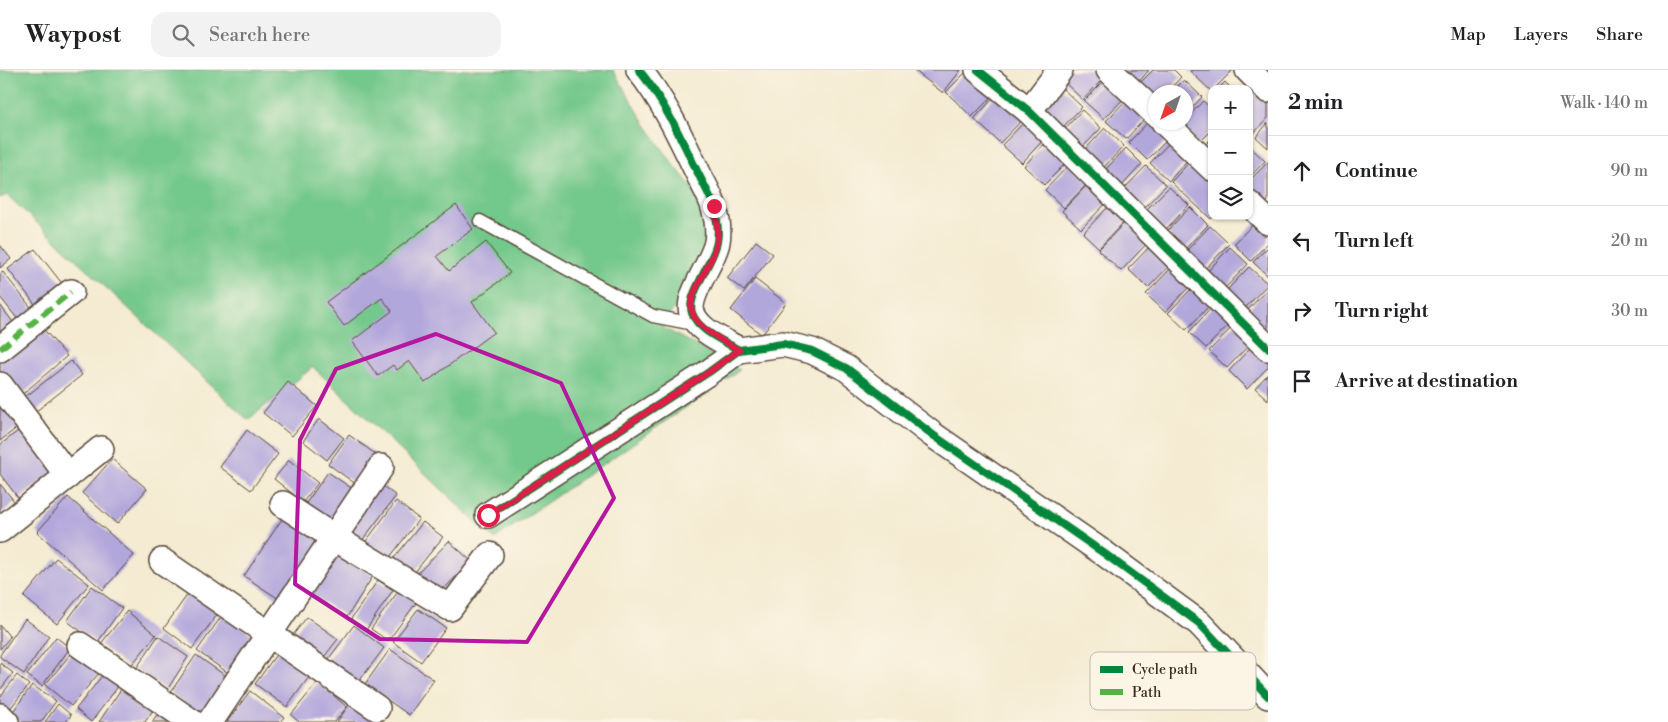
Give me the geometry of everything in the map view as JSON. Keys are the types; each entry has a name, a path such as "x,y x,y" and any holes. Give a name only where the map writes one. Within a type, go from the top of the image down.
{"street":[{"path":"639,70 652,86 682,140 714,206 718,228 717,242 712,258 691,304 692,314 701,326 710,333 739,350"},
{"path":"978,70 1029,111 1268,348"},
{"path":"1029,111 1060,70"},
{"path":"1109,70 1148,107"},
{"path":"1248,70 1268,90"},
{"path":"1172,130 1208,164"},
{"path":"1253,208 1268,222"},
{"path":"0,349 71,292"},
{"path":"488,515 709,372 739,350 783,344 812,351 846,368 934,435 1105,554 1199,623 1226,652"},
{"path":"0,385 68,476"},
{"path":"0,530 101,449"},
{"path":"210,722 381,467"},
{"path":"283,504 333,537 450,608 490,555"},
{"path":"162,561 268,635 378,708"},
{"path":"80,645 192,722"},
{"path":"1256,683 1268,696"},
{"path":"0,716 6,722"}],"lane":[{"path":"480,221 653,316 701,326"}],"highlighted area":[{"path":"436,334 561,383 614,498 527,642 380,639 295,584 300,440 336,369"}],"green space":[{"path":"0,70 613,70 644,122 698,195 708,233 693,278 662,327 740,370 494,539 313,367 248,420 7,195 0,198"}],"building":[{"path":"914,70 961,70 943,93"},
{"path":"968,70 993,95 972,117 946,92"},
{"path":"1070,70 1105,70 1108,73 1083,100 1061,79"},
{"path":"1122,70 1149,70 1137,84"},
{"path":"1153,70 1174,70 1181,77 1174,85 1148,85 1148,98 1136,87"},
{"path":"1233,70 1218,85 1208,85 1208,88 1190,71"},
{"path":"1110,75 1129,93 1104,119 1084,101"},
{"path":"1184,80 1189,85 1179,85"},
{"path":"1061,87 1082,107 1062,128 1040,108"},
{"path":"1193,88 1202,97 1193,107"},
{"path":"1255,92 1268,104 1268,118 1253,134 1253,130 1253,94"},
{"path":"998,93 1024,118 1000,143 974,119"},
{"path":"1132,94 1148,109 1148,115 1126,139 1106,121"},
{"path":"1203,101 1208,105 1208,134 1197,145 1187,130 1193,130 1193,112"},
{"path":"1082,110 1101,128 1082,148 1063,131"},
{"path":"1026,120 1045,138 1022,163 1002,145"},
{"path":"1148,122 1148,130 1165,130 1171,136 1147,160 1129,142"},
{"path":"1268,123 1268,148 1256,137"},
{"path":"1105,128 1124,146 1100,171 1081,154"},
{"path":"1173,139 1192,155 1169,181 1150,163"},
{"path":"1047,141 1068,161 1044,185 1024,166"},
{"path":"1126,148 1142,164 1121,187 1104,171"},
{"path":"1253,150 1265,161 1253,174"},
{"path":"1193,158 1208,172 1208,216 1171,182"},
{"path":"1268,162 1268,201 1266,203 1253,191 1253,177"},
{"path":"1070,164 1089,182 1064,208 1045,190"},
{"path":"1146,166 1166,185 1143,209 1123,190"},
{"path":"1091,181 1110,199 1081,229 1062,211"},
{"path":"1169,187 1189,205 1165,230 1145,211"},
{"path":"1111,204 1127,219 1099,248 1083,233"},
{"path":"456,205 473,229 437,256 449,271 486,242 510,273 472,302 494,332 425,383 409,361 397,370 393,365 378,376 352,341 392,311 382,298 344,326 326,302"},
{"path":"1190,207 1208,225 1185,249 1166,232"},
{"path":"1131,216 1153,237 1121,271 1098,250"},
{"path":"1257,220 1268,230 1268,243 1251,261 1234,244"},
{"path":"1210,226 1229,244 1205,269 1186,251"},
{"path":"1156,240 1176,259 1148,288 1128,269"},
{"path":"756,241 773,254 744,291 727,278"},
{"path":"0,245 11,259 0,268"},
{"path":"1230,247 1248,264 1225,288 1208,271"},
{"path":"1268,247 1268,276 1253,262"},
{"path":"35,249 68,291 41,312 8,269"},
{"path":"1176,263 1195,281 1165,312 1146,294"},
{"path":"1249,267 1268,284 1245,308 1227,290"},
{"path":"3,272 37,315 23,326 0,297 0,274"},
{"path":"755,279 786,303 762,335 731,310"},
{"path":"1194,286 1212,303 1186,330 1168,313"},
{"path":"1268,288 1268,328 1267,330 1247,311"},
{"path":"1217,302 1234,319 1206,348 1189,332"},
{"path":"0,305 19,330 0,345"},
{"path":"1236,323 1254,340 1227,368 1209,351"},
{"path":"39,324 67,356 18,398 0,377 0,358"},
{"path":"1257,340 1268,350 1268,367 1247,389 1229,371"},
{"path":"71,361 82,375 30,416 19,402"},
{"path":"1268,374 1268,400 1255,388"},
{"path":"288,382 317,406 292,436 263,413"},
{"path":"3,406 19,426 0,441 0,408"},
{"path":"319,419 344,438 327,460 303,441"},
{"path":"22,428 55,471 19,499 0,474 0,445"},
{"path":"247,430 278,454 251,490 220,467"},
{"path":"349,435 381,458 360,487 328,464"},
{"path":"112,459 147,489 117,524 82,493"},
{"path":"289,460 318,483 303,502 274,479"},
{"path":"328,472 360,494 336,528 304,506"},
{"path":"379,483 396,496 361,542 344,529"},
{"path":"0,484 15,502 0,514"},
{"path":"68,497 134,555 103,590 37,532"},
{"path":"396,501 419,519 387,561 364,544"},
{"path":"284,516 322,541 282,601 244,576"},
{"path":"423,522 443,537 410,578 390,563"},
{"path":"449,541 471,561 438,595 417,574"},
{"path":"336,552 373,576 347,617 309,593"},
{"path":"56,558 89,584 57,624 24,597"},
{"path":"378,580 393,590 366,630 351,619"},
{"path":"92,586 122,608 97,643 67,621"},
{"path":"399,590 416,603 388,641 371,629"},
{"path":"190,591 219,612 192,649 164,628"},
{"path":"418,609 446,628 421,662 393,642"},
{"path":"127,611 156,635 129,668 100,645"},
{"path":"223,614 257,638 231,675 197,651"},
{"path":"307,617 338,639 324,657 293,635"},
{"path":"25,619 49,636 24,674 0,657 0,655"},
{"path":"0,625 10,637 0,649"},
{"path":"354,625 384,648 357,684 327,661"},
{"path":"158,636 188,657 167,690 136,669"},
{"path":"56,637 70,648 42,686 27,675"},
{"path":"280,649 312,673 287,707 255,684"},
{"path":"390,649 434,680 409,715 365,684"},
{"path":"74,650 100,672 71,706 45,685"},
{"path":"196,655 230,679 204,716 170,693"},
{"path":"0,663 13,673 0,690"},
{"path":"105,672 120,684 91,722 76,709"},
{"path":"17,675 29,685 5,715 0,711 0,697"},
{"path":"318,682 347,707 335,722 299,722 291,715"},
{"path":"32,685 56,701 41,722 9,722 7,720"},
{"path":"121,689 153,710 145,722 99,722"},
{"path":"250,691 284,717 280,722 227,722"},
{"path":"351,702 380,722 337,722"},
{"path":"58,704 71,715 66,722 45,722"},
{"path":"160,710 177,722 152,722"}],"marked path":[{"path":"0,349 71,292"}],"cycle path":[{"path":"639,70 671,120 709,195 716,216 717,242 711,259 696,288 691,306 692,313 706,330 739,350"},
{"path":"978,70 1029,111 1268,348"},
{"path":"488,515 709,372 739,350 783,344 812,351 846,368 933,435 1105,554 1199,623 1226,652"},
{"path":"1256,683 1268,696"}],"route":[{"path":"488,515 709,372 739,350 710,333 701,326 692,314 691,304 698,285 712,258 717,242 718,228 714,206"}]}
